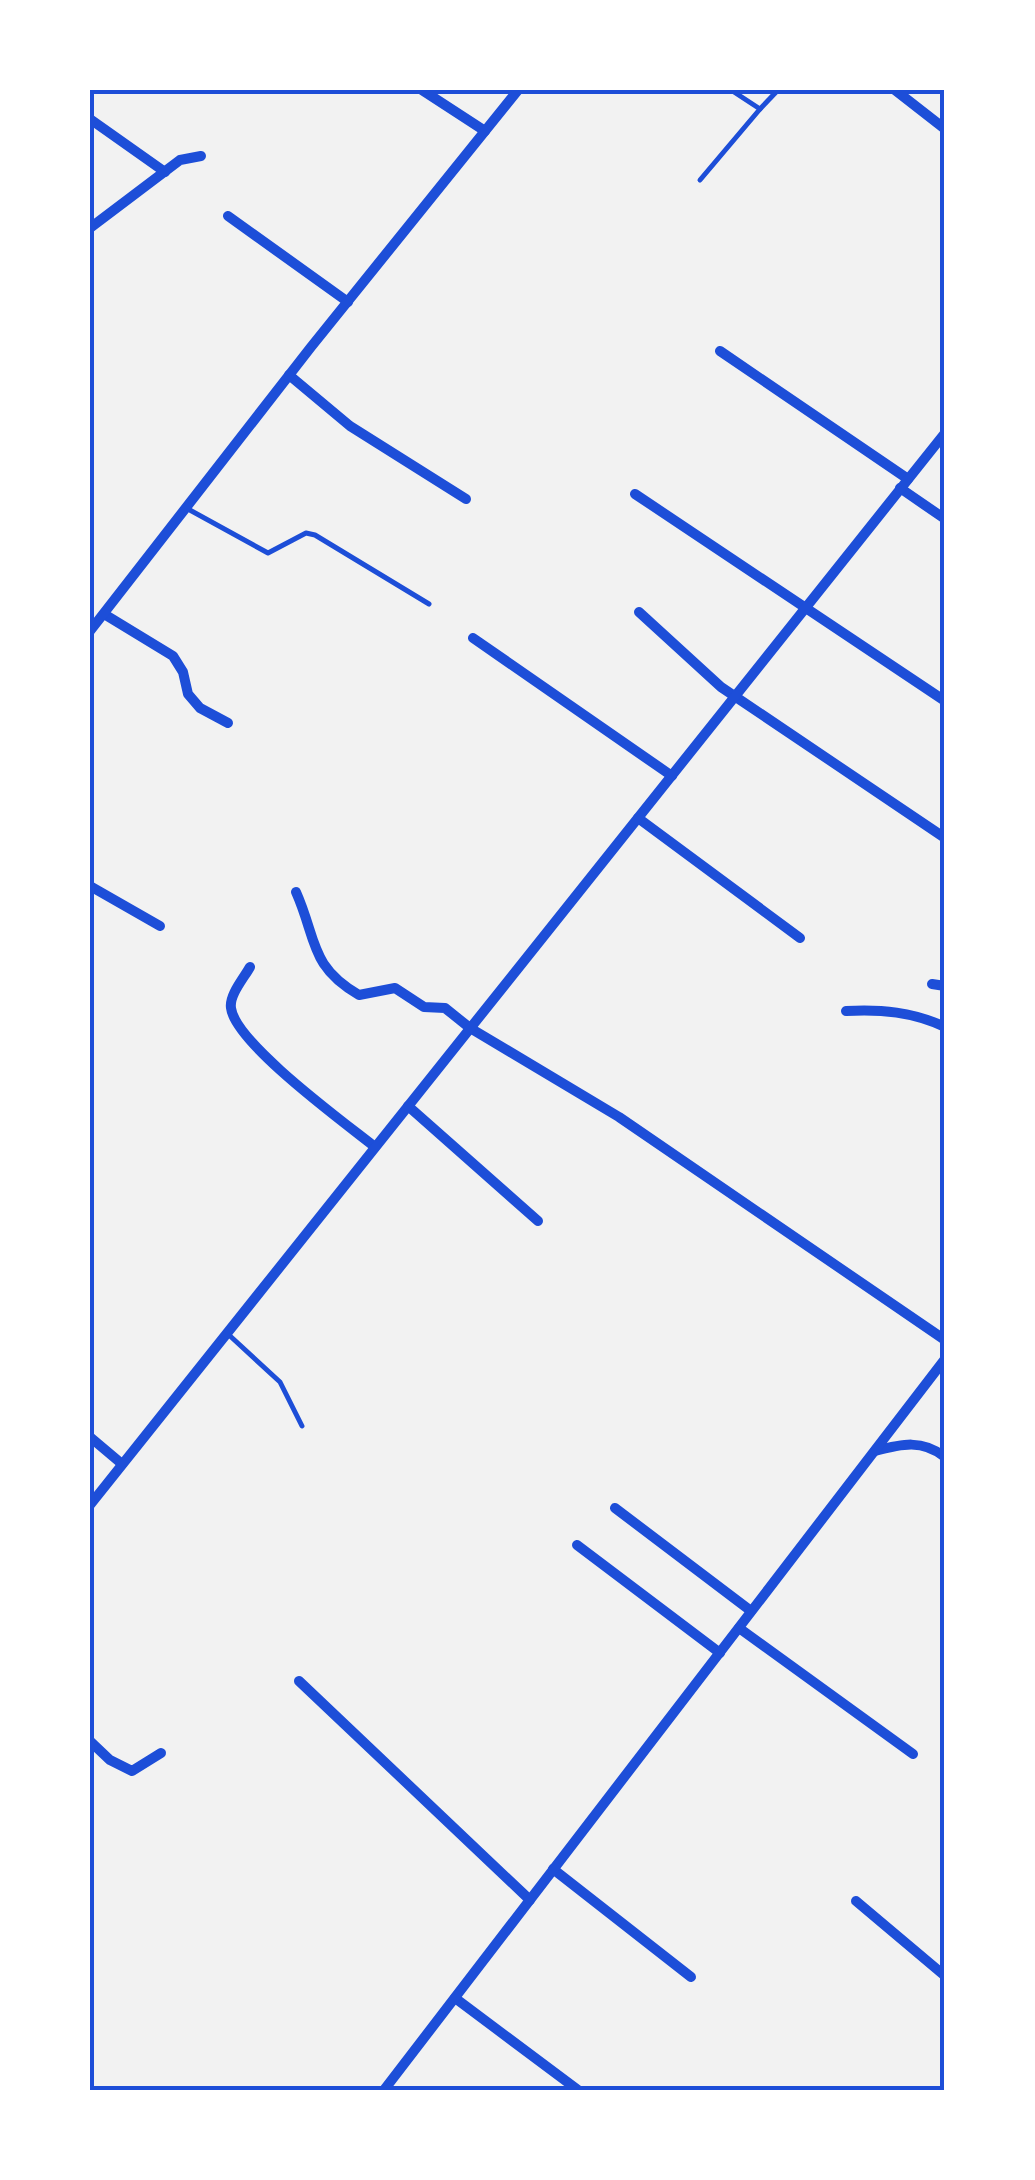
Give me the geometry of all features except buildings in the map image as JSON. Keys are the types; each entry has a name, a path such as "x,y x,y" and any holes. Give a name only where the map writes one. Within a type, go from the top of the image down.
{"street":[{"path":"422,90 485,132"},
{"path":"90,632 289,375 518,90"},
{"path":"895,90 945,129"},
{"path":"90,119 165,172"},
{"path":"90,228 180,160 201,156"},
{"path":"228,216 348,302"},
{"path":"720,352 904,484 945,519"},
{"path":"289,375 350,426 466,499"},
{"path":"90,1505 943,438"},
{"path":"636,494 945,701"},
{"path":"639,612 721,687 945,838"},
{"path":"104,614 173,656 188,694 200,708 228,723"},
{"path":"473,638 672,776"},
{"path":"638,818 800,938"},
{"path":"90,886 160,926"},
{"path":"296,892 308,918 313,948 327,971 345,987 359,995 396,988 424,1007 445,1008 470,1028 619,1118 945,1340"},
{"path":"250,967 230,1001 231,1013 248,1039 375,1148"},
{"path":"932,984 945,986"},
{"path":"846,1011 894,1012 945,1026"},
{"path":"408,1106 538,1221"},
{"path":"384,2090 945,1359"},
{"path":"90,1437 122,1464"},
{"path":"874,1451 902,1444 924,1444 945,1457"},
{"path":"615,1508 751,1612"},
{"path":"576,1545 720,1653"},
{"path":"739,1628 913,1754"},
{"path":"299,1681 530,1900"},
{"path":"90,1741 110,1760 132,1771 162,1753"},
{"path":"553,1869 691,1978"},
{"path":"856,1901 945,1976"},
{"path":"454,1998 578,2090"}],"lane":[{"path":"731,90 760,109"},
{"path":"700,180 778,90"},
{"path":"186,507 268,553 306,533 316,535 429,604"},
{"path":"227,1333 280,1382 302,1426"}]}
